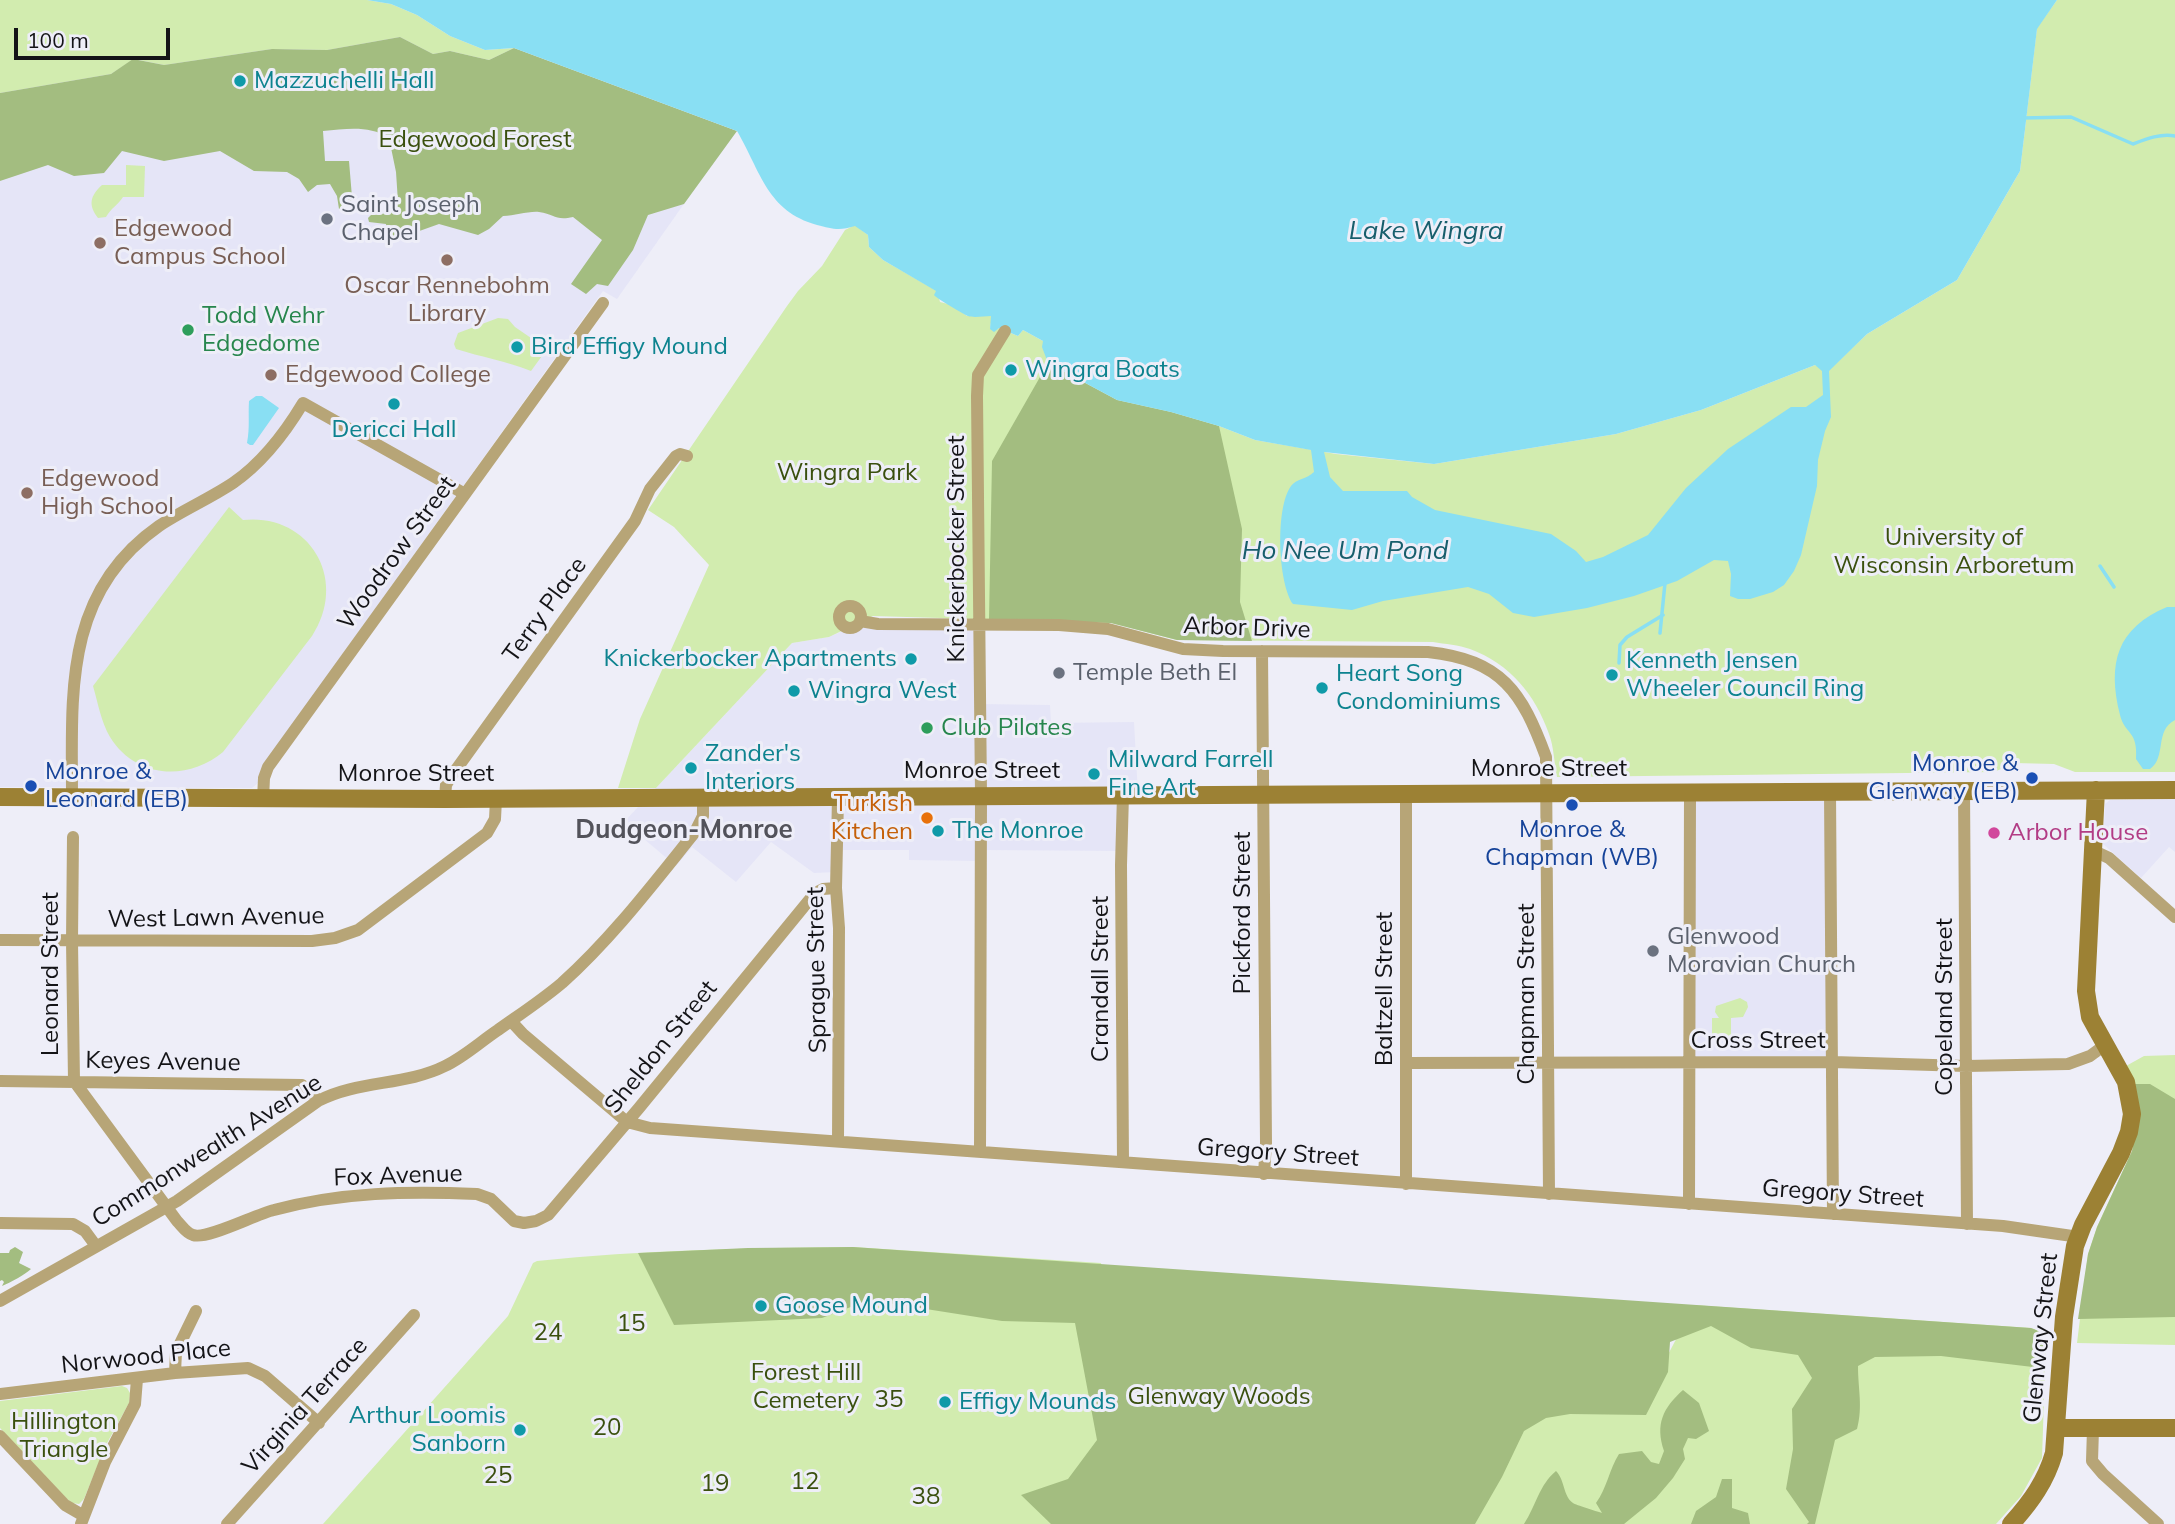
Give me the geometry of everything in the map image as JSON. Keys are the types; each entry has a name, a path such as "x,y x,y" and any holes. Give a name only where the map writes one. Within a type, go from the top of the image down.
{"main road":[{"name":"Glenway Street","path":"2011,1524 2042,1486 2053,1453 2070,1272 2079,1237 2121,1153 2132,1114 2126,1082 2090,1017 2085,991 2096,790"},
{"name":"Monroe Street","path":"0,797 496,799 2175,790"},
{"path":"2056,1428 2175,1428"}],"street":[{"name":"Woodrow Street","path":"263,799 264,778 268,767 603,303"},
{"name":"Knickerbocker Street","path":"980,1152 978,374 1005,331"},
{"path":"72,797 71,731 75,663 82,630 100,591 114,569 138,542 246,473 271,447 303,403 466,494"},
{"name":"Terry Place","path":"445,799 446,785 450,778 635,521 650,489 676,456 687,456"},
{"name":"Arbor Drive","path":"860,621 878,624 1059,625 1108,629 1183,649 1450,654 1473,661 1508,684 1518,696 1532,719 1546,757 1547,794"},
{"name":"Pickford Street","path":"1262,651 1264,1174"},
{"name":"Copeland Street","path":"1964,790 1967,1224"},
{"path":"1689,1203 1690,792"},
{"path":"1830,792 1833,1214"},
{"name":"Baltzell Street","path":"1406,794 1406,1184"},
{"name":"Chapman Street","path":"1547,794 1549,1194"},
{"name":"Crandall Street","path":"1123,795 1123,1162"},
{"name":"Sprague Street","path":"838,797 838,1141"},
{"name":"Commonwealth Avenue","path":"0,1301 167,1206 318,1101 354,1087 402,1080 436,1070 464,1055 560,984 590,956 700,824 703,798"},
{"name":"West Lawn Avenue","path":"0,940 312,941 346,935 358,930 481,839 495,820 496,799"},
{"name":"Leonard Street","path":"73,837 74,1081 167,1206"},
{"path":"2092,850 2109,858 2175,917"},
{"name":"Sheldon Street","path":"514,1221 536,1221 548,1215 815,893 836,888"},
{"name":"Gregory Street","path":"511,1021 627,1122 650,1128 1967,1224 2051,1231 2079,1237"},
{"name":"Cross Street","path":"1406,1063 1833,1062 1966,1066 2068,1064 2090,1056 2105,1045"},
{"name":"Keyes Avenue","path":"0,1080 302,1085 310,1090 318,1101"},
{"name":"Fox Avenue","path":"167,1206 185,1230 198,1236 208,1235 274,1210 328,1198 372,1193 477,1194 491,1199 514,1221"},
{"path":"0,1223 73,1224 85,1231 96,1246"},
{"path":"175,1373 176,1352 196,1311"},
{"name":"Virginia Terrace","path":"227,1524 414,1315"},
{"name":"Norwood Place","path":"0,1394 175,1373 248,1368 265,1376 319,1423"},
{"path":"0,1436 82,1520 105,1462 135,1404 137,1379"},
{"path":"2093,1429 2092,1461 2102,1475 2158,1524"}],"shaded area":[{"name":"Edgewood College","path":"0,0 367,0 693,191 617,299 603,291 269,757 258,783 252,788 0,787"},
{"path":"860,624 978,625 980,704 1050,705 1051,723 1134,722 1138,794 1123,795 1122,851 981,850 980,861 909,860 909,850 837,850 836,872 814,873 771,842 736,882 692,847 676,866 624,822 792,643 829,637 847,629 853,630"},
{"path":"1690,792 1830,792 1833,1062 1691,1063"},
{"path":"2175,799 2175,852 2169,847 2141,878 2103,844 2105,804 2110,800"}],"green space":[{"path":"0,0 367,0 391,4 417,15 450,36 485,50 514,48 489,60 450,51 433,54 400,37 327,50 272,49 164,65 134,59 111,74 0,93"},
{"name":"University of Wisconsin Arboretum","path":"2057,0 2175,0 2175,772 2075,772 2054,764 2015,763 1994,772 1557,777 1549,734 1528,693 1497,663 1461,646 1433,642 1177,640 1111,623 873,616 829,637 792,643 656,788 618,788 640,719 709,565 674,527 648,510 787,306 822,266 845,230 855,225 868,235 869,247 883,260 937,291 940,302 952,305 967,316 992,316 990,329 999,328 1018,336 1023,330 1043,341 1048,363 1117,400 1171,412 1255,440 1336,454 1434,464 1616,434 1701,410 1815,365 1829,370 1867,334 1957,280 2020,171 2037,28"},
{"name":"Edgewood Forest","path":"400,37 433,54 450,51 489,60 514,48 737,131 684,204 648,215 633,250 608,286 597,284 586,294 571,284 602,240 573,217 562,218 530,212 503,216 478,235 439,224 397,239 387,236 386,224 369,222 368,218 371,215 388,213 398,202 396,172 389,138 374,131 323,131 325,161 349,161 353,209 339,209 337,196 330,184 317,185 308,192 299,179 287,172 254,171 220,151 164,161 122,151 104,173 74,176 48,165 0,181 0,93 111,74 133,59 164,65 272,49 327,50"},
{"path":"126,165 145,166 144,197 123,197 106,217 98,218 92,205 95,193 102,185 126,185"},
{"path":"498,318 508,319 547,349 531,371 456,349 454,344 458,333"},
{"path":"1048,363 1117,400 1219,426 1242,529 1240,602 1252,641 1177,640 1111,623 989,620 992,461"},
{"path":"229,507 243,520 267,521 287,527 304,539 316,554 324,573 326,593 322,615 312,636 223,752 194,768 163,771 148,768 121,751 110,737 93,686"},
{"path":"1740,998 1747,1002 1748,1007 1743,1017 1731,1018 1731,1040 1712,1040 1712,1018 1719,1018 1715,1012 1716,1006"},
{"path":"2175,1055 2175,1345 2077,1343 2088,1254 2097,1227 2132,1151 2138,1118 2126,1066 2144,1056"},
{"path":"2134,1084 2150,1084 2175,1099 2175,1317 2078,1319 2088,1254 2097,1227 2132,1151 2138,1118"},
{"path":"15,1247 23,1252 19,1263 31,1269 2,1286 4,1282 0,1281 0,1253 9,1253"},
{"name":"Forest Hill Cemetery","path":"853,1247 1101,1263 1148,1524 323,1524 508,1316 533,1263 576,1257 655,1252"},
{"name":"Glenway Woods","path":"853,1247 2031,1328 2039,1331 2046,1341 2041,1368 1941,1356 1875,1357 1858,1366 1860,1405 1857,1429 1835,1440 1815,1524 1807,1524 1809,1522 1786,1489 1793,1449 1792,1409 1812,1378 1798,1355 1751,1348 1711,1326 1670,1342 1668,1372 1646,1415 1570,1414 1546,1418 1524,1431 1475,1524 1051,1524 1021,1495 1068,1479 1097,1440 1075,1323 1002,1321 869,1300 822,1318 674,1325 638,1253"},
{"path":"1694,1305 2031,1328 2039,1331 2046,1341 2042,1458 2021,1496 1996,1524 1458,1524 1522,1410 1641,1406"},
{"name":"Hillington Triangle","path":"122,1386 130,1393 129,1403 106,1445 84,1499 79,1504 66,1498 0,1428 0,1401"},
{"path":"1683,1390 1699,1403 1709,1431 1696,1439 1688,1438 1683,1449 1685,1459 1656,1498 1624,1524 1524,1524 1542,1489 1556,1471 1573,1503 1602,1513 1596,1503 1619,1454 1642,1451 1651,1462 1659,1464 1664,1451 1660,1433 1663,1417 1670,1403"},
{"path":"1722,1479 1732,1479 1732,1508 1748,1513 1750,1524 1691,1524 1696,1511 1716,1497"}],"water":[{"name":"Lake Wingra","path":"367,0 2057,0 2037,29 2020,171 1957,280 1867,334 1829,371 1831,417 1818,460 1817,486 1801,555 1784,585 1773,592 1750,599 1738,599 1730,596 1731,574 1728,561 1714,560 1677,581 1634,596 1534,617 1513,613 1489,594 1468,587 1383,601 1352,610 1293,604 1284,580 1280,545 1282,511 1291,486 1314,472 1311,450 1255,440 1171,412 1117,400 1048,363 1042,347 1043,341 1023,330 1018,336 999,328 994,332 990,329 991,316 968,316 940,299 934,295 936,291 883,260 869,247 868,235 855,226 827,228 800,219 787,210 767,188 737,131 514,48 485,50 450,36 417,15 391,4","holes":["1815,365 1822,371 1823,395 1806,407 1791,407 1728,449 1686,488 1648,535 1603,557 1586,562 1576,551 1551,534 1435,510 1412,497 1407,491 1343,491 1330,477 1324,452 1434,464 1616,434 1701,410"]},
{"path":"256,396 262,396 279,408 253,445 250,445 247,443 249,401"},
{"path":"2167,607 2175,607 2175,720 2162,737 2155,764 2150,769 2143,769 2136,759 2133,738 2120,715 2116,696 2116,664 2120,649 2137,625"}],"waterway":[{"path":"2023,118 2071,117 2133,144 2148,138 2175,136"},
{"path":"2100,566 2114,587"},
{"path":"1660,633 1665,583"},
{"path":"1619,663 1620,645 1627,637 1663,615"}],"place":[{"name":"Mazzuchelli Hall","path":"240,81"},
{"name":"Saint Joseph Chapel","path":"327,219"},
{"name":"Edgewood Campus School","path":"100,243"},
{"name":"Oscar Rennebohm Library","path":"447,260"},
{"name":"Todd Wehr Edgedome","path":"188,330"},
{"name":"Bird Effigy Mound","path":"517,347"},
{"name":"Wingra Boats","path":"1011,370"},
{"name":"Edgewood College","path":"271,375"},
{"name":"Dericci Hall","path":"394,404"},
{"name":"Edgewood High School","path":"27,493"},
{"name":"Knickerbocker Apartments","path":"911,659"},
{"name":"Temple Beth El","path":"1059,673"},
{"name":"Kenneth Jensen Wheeler Council Ring","path":"1612,675"},
{"name":"Heart Song Condominiums","path":"1322,688"},
{"name":"Wingra West","path":"794,691"},
{"name":"Club Pilates","path":"927,728"},
{"name":"Zander's Interiors","path":"691,768"},
{"name":"Milward Farrell Fine Art","path":"1094,774"},
{"name":"Monroe & Glenway (EB)","path":"2032,778"},
{"name":"Monroe & Leonard (EB)","path":"31,786"},
{"name":"Monroe & Chapman (WB)","path":"1572,805"},
{"name":"Turkish Kitchen","path":"927,818"},
{"name":"The Monroe","path":"938,831"},
{"name":"Arbor House","path":"1994,833"},
{"name":"Glenwood Moravian Church","path":"1653,951"},
{"name":"Goose Mound","path":"761,1306"},
{"name":"Effigy Mounds","path":"945,1402"},
{"name":"Arthur Loomis Sanborn","path":"520,1430"}],"district":[{"name":"Dudgeon-Monroe","path":"684,830"}],"park label":[{"name":"Wingra Park","path":"847,473"},
{"name":"15","path":"631,1324"},
{"name":"24","path":"548,1333"},
{"name":"35","path":"889,1400"},
{"name":"20","path":"607,1428"},
{"name":"25","path":"498,1476"},
{"name":"12","path":"805,1482"},
{"name":"19","path":"715,1484"},
{"name":"38","path":"926,1497"}],"water label":[{"name":"Ho Nee Um Pond","path":"1345,551"}]}
